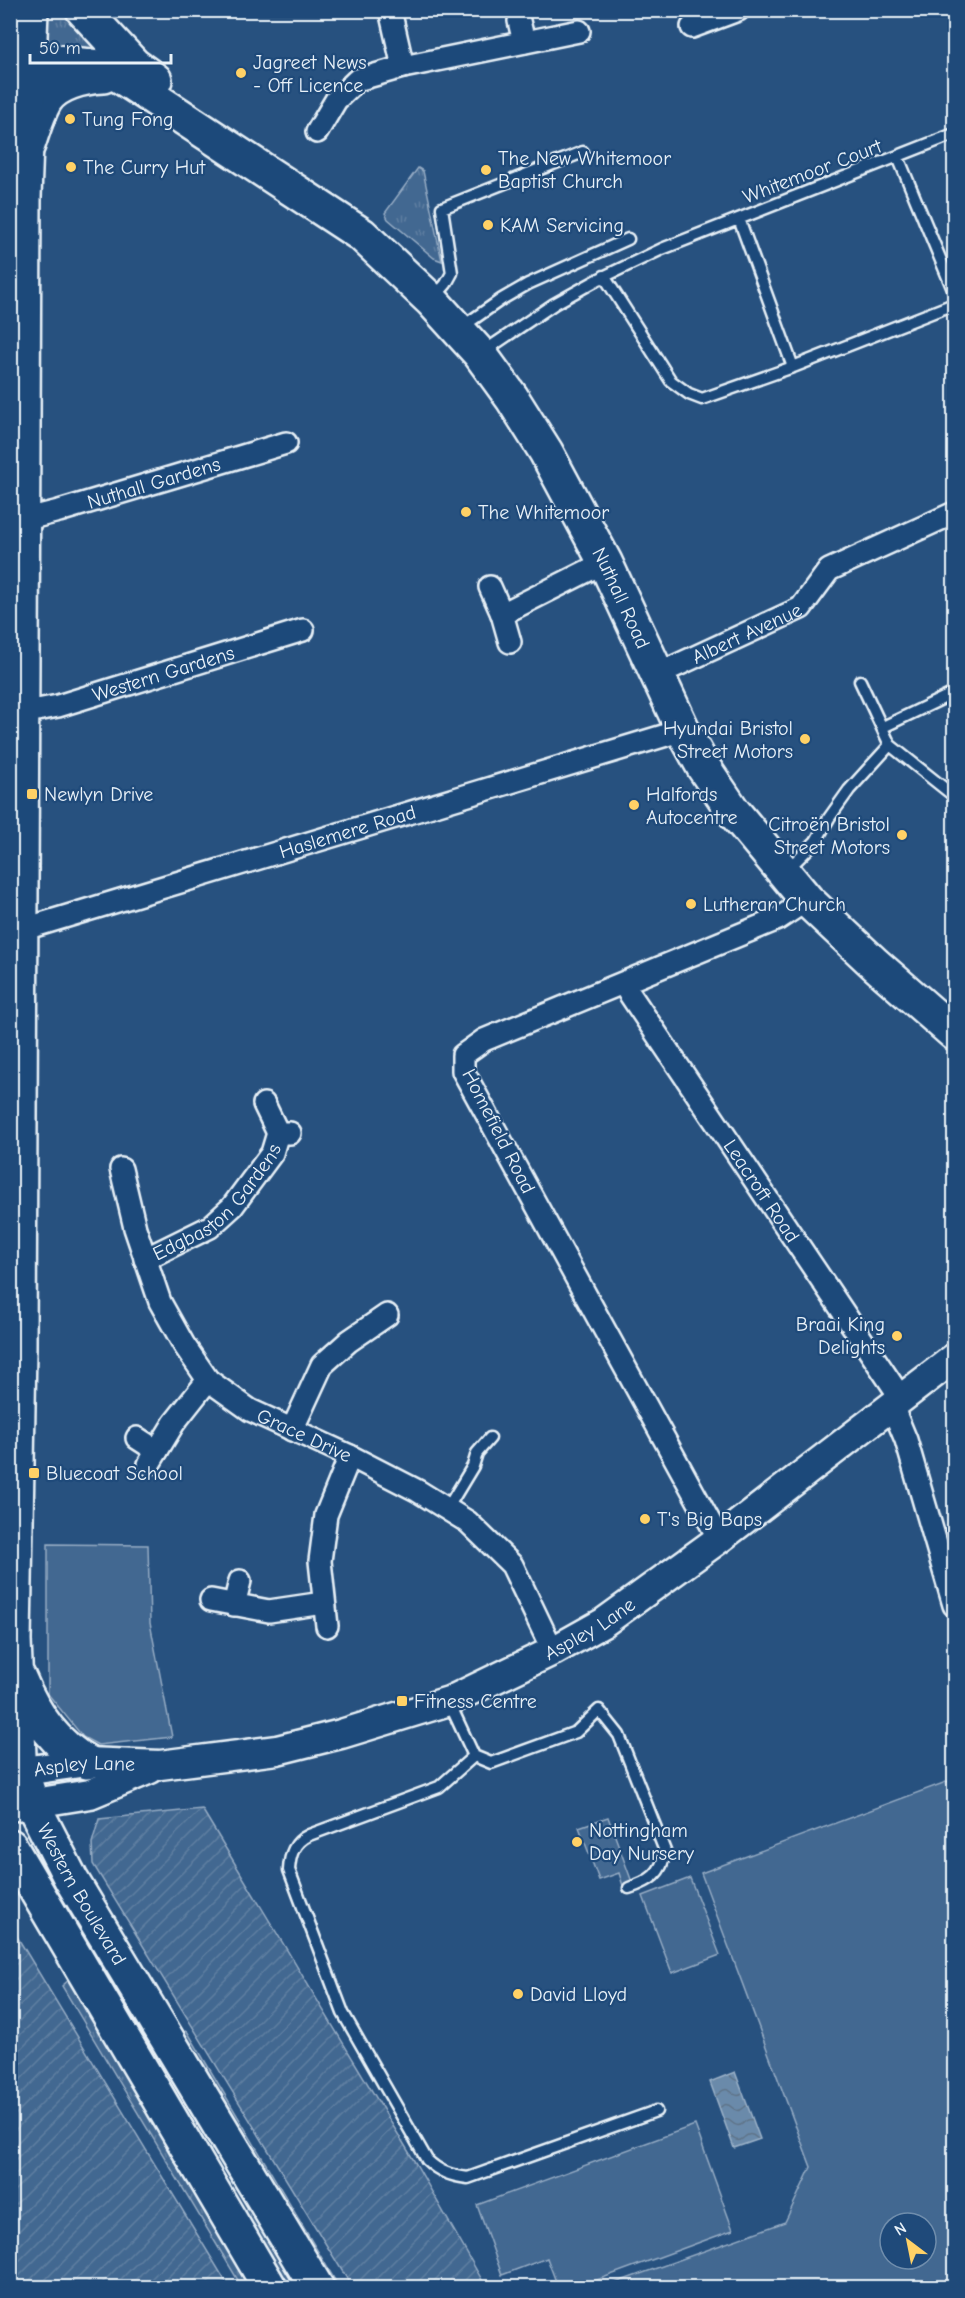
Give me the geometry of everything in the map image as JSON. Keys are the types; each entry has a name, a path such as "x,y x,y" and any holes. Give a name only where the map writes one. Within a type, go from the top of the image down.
{"main road":[{"name":"Western Boulevard","path":"31,10 20,58 26,151 17,383 23,520 16,663 22,713 16,930 14,1665 18,1741 16,1772 21,1805 71,1879 317,2288"},
{"name":"Nuthall Road","path":"83,10 134,64 276,177"},
{"name":"Nuthall Road","path":"20,58 98,67 120,76 362,235 432,301 480,354 512,398 546,452 604,562 683,730 734,811 807,900 875,964 954,1033"},
{"path":"26,151 46,100 52,94 86,77 120,76"},
{"name":"Aspley Lane","path":"16,1772 87,1762 160,1765 277,1750 341,1734 449,1701 553,1651 603,1623 719,1539 954,1358"},
{"path":"14,1665 27,1698 46,1726 72,1754 87,1762"},
{"name":"Aspley Lane","path":"21,1805 90,1794 160,1765"},
{"name":"Western Boulevard","path":"10,1846 270,2288"}],"street":[{"path":"390,10 403,67"},
{"path":"692,27 724,13"},
{"path":"519,21 524,42"},
{"path":"317,132 336,100 357,80 403,67 579,31"},
{"name":"Nuthall Gardens","path":"23,520 286,443"},
{"name":"Albert Avenue","path":"656,675 801,608 830,570 954,513"},
{"path":"502,614 604,562"},
{"path":"490,587 502,614 510,642"},
{"name":"Western Gardens","path":"22,713 58,706 303,630"},
{"name":"Haslemere Road","path":"16,930 683,730"},
{"name":"Homefield Road","path":"719,1539 464,1071 463,1054 484,1040 778,919 807,900"},
{"name":"Leacroft Road","path":"623,984 896,1402 954,1605"},
{"name":"Edgbaston Gardens","path":"145,1258 210,1227 232,1207 284,1133 264,1104"},
{"name":"Grace Drive","path":"121,1169 135,1228 160,1302 184,1345 208,1380 250,1410 350,1456 418,1491 468,1521 512,1565 553,1651"},
{"path":"292,1430 322,1365 372,1317"},
{"path":"137,1438 153,1457 174,1423 208,1380"},
{"path":"327,1626 320,1561 326,1515 350,1456"},
{"path":"234,1605 240,1581"},
{"path":"211,1600 269,1611 323,1603"},
{"path":"214,2193 248,2171"}],"lane":[{"name":"Whitemoor Court","path":"480,354 554,304 604,276 662,249 954,134"},
{"path":"432,301 452,273 442,208 583,152"},
{"name":"Whitemoor Court","path":"898,157 954,292"},
{"name":"Whitemoor Court","path":"739,219 793,367"},
{"path":"458,330 528,284 628,239"},
{"path":"604,276 671,381 689,394 702,399 793,367 954,304"},
{"path":"860,681 890,745 954,796"},
{"path":"883,727 954,693"},
{"path":"785,872 816,841 849,790 890,745"},
{"path":"447,1509 473,1466 477,1453 490,1438"},
{"path":"449,1701 474,1756 490,1763 576,1732 599,1710 619,1735 664,1851 663,1865 645,1882 629,1888"},
{"path":"474,1756 439,1787 309,1835 298,1840 292,1850 289,1870 343,2013 427,2160 435,2168 450,2175 468,2178 656,2111"}],"green space":[{"path":"49,11 69,11 101,48 47,44"},
{"path":"418,168 423,171 442,261 434,258 388,219 385,213"},
{"path":"48,1544 148,1545 150,1623 172,1737 98,1745 83,1737 48,1694"},
{"path":"954,1779 954,2287 604,2287 785,2222 811,2167 701,1873"},
{"path":"202,1809 416,2164 486,2287 352,2287 93,1864 92,1843 99,1819"},
{"path":"608,1817 632,1882 623,1886 619,1873 599,1880 579,1827"},
{"path":"47,1857 219,2145 208,2152 191,2127 118,1990 41,1860"},
{"path":"690,1878 720,1955 672,1973 643,1896"},
{"path":"10,1925 229,2287 11,2287"},
{"path":"69,1980 253,2287 242,2287 62,1986"},
{"path":"187,2031 339,2287 329,2287 178,2036"},
{"path":"695,2125 733,2230 578,2287 558,2287 547,2258 502,2275 477,2205"},
{"path":"253,2208 303,2287 285,2287 244,2215 247,2209"}],"water":[{"path":"735,2072 760,2139 734,2148 710,2082"}],"place":[{"name":"Jagreet News - Off Licence","path":"241,73"},
{"name":"Tung Fong","path":"70,119"},
{"name":"The Curry Hut","path":"71,167"},
{"name":"The New Whitemoor Baptist Church","path":"486,170"},
{"name":"KAM Servicing","path":"488,225"},
{"name":"The Whitemoor","path":"466,512"},
{"name":"Hyundai Bristol Street Motors","path":"805,739"},
{"name":"Newlyn Drive","path":"32,794"},
{"name":"Halfords Autocentre","path":"634,805"},
{"name":"Citroën Bristol Street Motors","path":"902,835"},
{"name":"Lutheran Church","path":"691,904"},
{"name":"Braai King Delights","path":"897,1336"},
{"name":"Bluecoat School","path":"34,1473"},
{"name":"T's Big Baps","path":"645,1519"},
{"name":"Fitness Centre","path":"402,1701"},
{"name":"Nottingham Day Nursery","path":"577,1842"},
{"name":"David Lloyd","path":"518,1994"}]}
